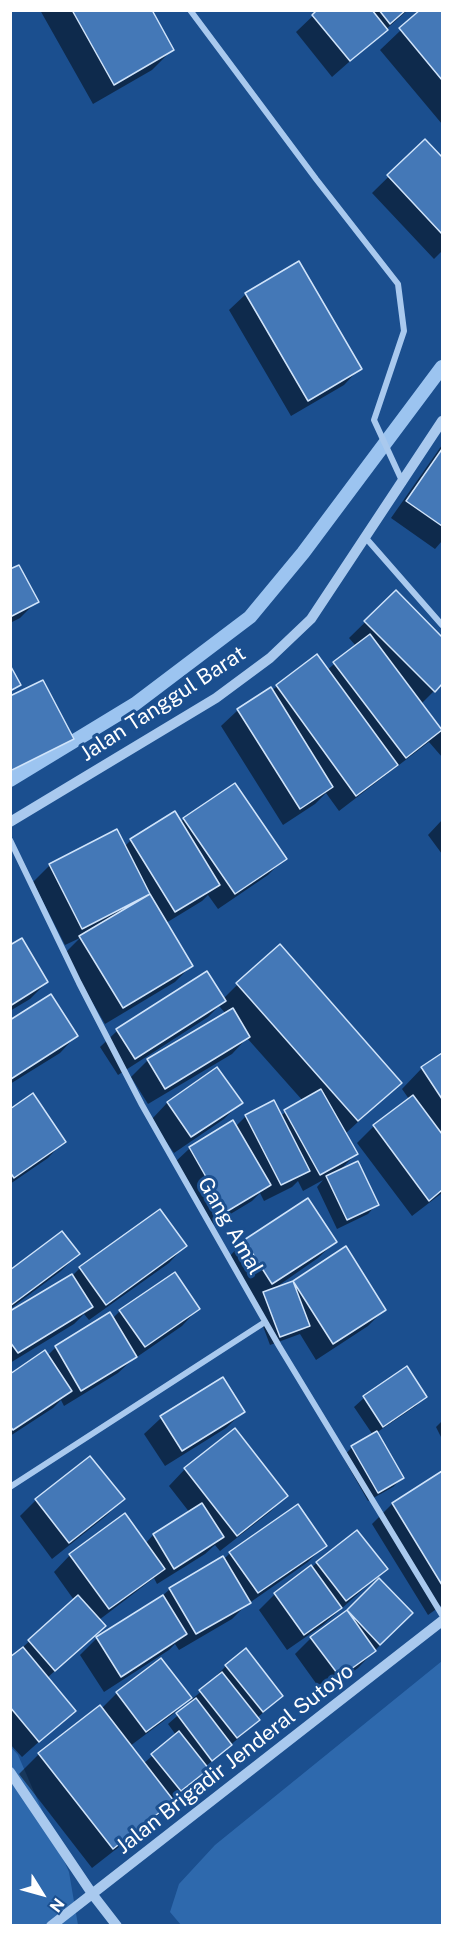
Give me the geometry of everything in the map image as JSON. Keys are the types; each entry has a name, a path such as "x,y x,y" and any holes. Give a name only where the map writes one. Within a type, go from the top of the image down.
{"street":[{"path":"190,10 316,179 398,284 404,331 374,420 403,483"},
{"name":"Jalan Tanggul Barat","path":"10,822 216,698 270,658 311,619 442,421"},
{"path":"365,536 442,625"},
{"name":"Gang Amal","path":"10,840 79,983 142,1105 265,1322 442,1615"},
{"path":"10,1487 265,1322"},
{"name":"Jalan Brigadir Jenderal Sutoyo","path":"51,1926 442,1621"},
{"path":"10,1772 93,1895 117,1926"}],"shaded area":[{"path":"442,1661 442,1925 181,1925 170,1912 179,1884 215,1845"},
{"path":"10,1746 18,1755 69,1872 78,1925 11,1925"}],"building":[{"path":"72,10 152,10 174,50 114,85"},
{"path":"317,10 372,10 388,30 350,61 312,15"},
{"path":"379,10 406,10 390,24"},
{"path":"420,10 442,10 442,80 399,28"},
{"path":"425,139 442,157 442,234 387,175"},
{"path":"299,261 362,369 308,401 245,293"},
{"path":"442,449 442,526 406,501"},
{"path":"19,565 39,602 10,617 10,569"},
{"path":"396,590 442,637 442,684 435,692 364,621"},
{"path":"370,634 442,730 406,758 333,662"},
{"path":"317,654 398,765 356,796 276,685"},
{"path":"10,665 21,685 10,691"},
{"path":"43,680 74,739 10,771 10,696"},
{"path":"271,687 333,787 300,809 237,709"},
{"path":"235,783 287,859 235,894 183,818"},
{"path":"175,811 220,885 175,912 130,839"},
{"path":"117,829 150,894 82,929 49,864"},
{"path":"150,894 193,966 123,1008 79,936"},
{"path":"22,938 48,982 10,1006 10,945"},
{"path":"280,944 402,1083 358,1121 236,983"},
{"path":"207,971 226,1001 135,1059 116,1029"},
{"path":"51,994 78,1036 11,1079 10,1020"},
{"path":"233,1008 250,1037 165,1089 147,1059"},
{"path":"442,1053 442,1099 421,1067"},
{"path":"217,1067 243,1103 191,1137 167,1102"},
{"path":"321,1089 358,1154 320,1175 284,1110"},
{"path":"33,1093 66,1142 14,1178 10,1172 10,1109"},
{"path":"413,1095 442,1134 442,1190 429,1201 373,1125"},
{"path":"274,1100 310,1171 281,1185 245,1115"},
{"path":"233,1120 271,1185 226,1212 189,1147"},
{"path":"358,1161 379,1205 347,1220 326,1176"},
{"path":"308,1198 337,1242 272,1284 244,1240"},
{"path":"160,1209 187,1246 106,1305 79,1267"},
{"path":"62,1231 80,1254 10,1306 10,1270"},
{"path":"346,1246 386,1310 333,1344 293,1281"},
{"path":"175,1272 200,1309 145,1347 119,1310"},
{"path":"72,1274 93,1307 18,1353 10,1342 10,1311"},
{"path":"293,1281 310,1326 280,1337 263,1292"},
{"path":"110,1312 137,1357 81,1391 55,1346"},
{"path":"45,1350 72,1391 13,1430 10,1426 10,1374"},
{"path":"407,1366 427,1397 383,1427 363,1396"},
{"path":"223,1377 245,1412 182,1451 160,1416"},
{"path":"235,1428 288,1496 237,1536 184,1468"},
{"path":"377,1431 404,1478 378,1493 351,1446"},
{"path":"90,1456 125,1499 69,1543 35,1499"},
{"path":"442,1471 442,1585 392,1503"},
{"path":"202,1503 224,1537 174,1569 153,1534"},
{"path":"298,1504 327,1546 258,1593 229,1552"},
{"path":"125,1513 165,1569 109,1609 69,1554"},
{"path":"357,1530 388,1569 346,1601 316,1562"},
{"path":"223,1556 251,1603 196,1634 169,1588"},
{"path":"311,1565 342,1608 304,1635 274,1593"},
{"path":"379,1578 413,1613 380,1645 347,1610"},
{"path":"78,1595 106,1626 55,1671 28,1640"},
{"path":"163,1595 187,1634 121,1677 96,1637"},
{"path":"347,1610 376,1651 340,1677 310,1637"},
{"path":"23,1647 76,1711 39,1742 10,1707 10,1657"},
{"path":"246,1648 283,1696 263,1712 225,1665"},
{"path":"161,1658 192,1698 146,1732 116,1692"},
{"path":"222,1672 260,1720 237,1738 199,1690"},
{"path":"196,1698 232,1745 212,1761 176,1713"},
{"path":"100,1705 174,1801 113,1849 38,1753"},
{"path":"179,1731 209,1769 181,1791 151,1754"}],"waterway":[{"path":"10,780 135,704 250,617 303,553 442,367"}]}
